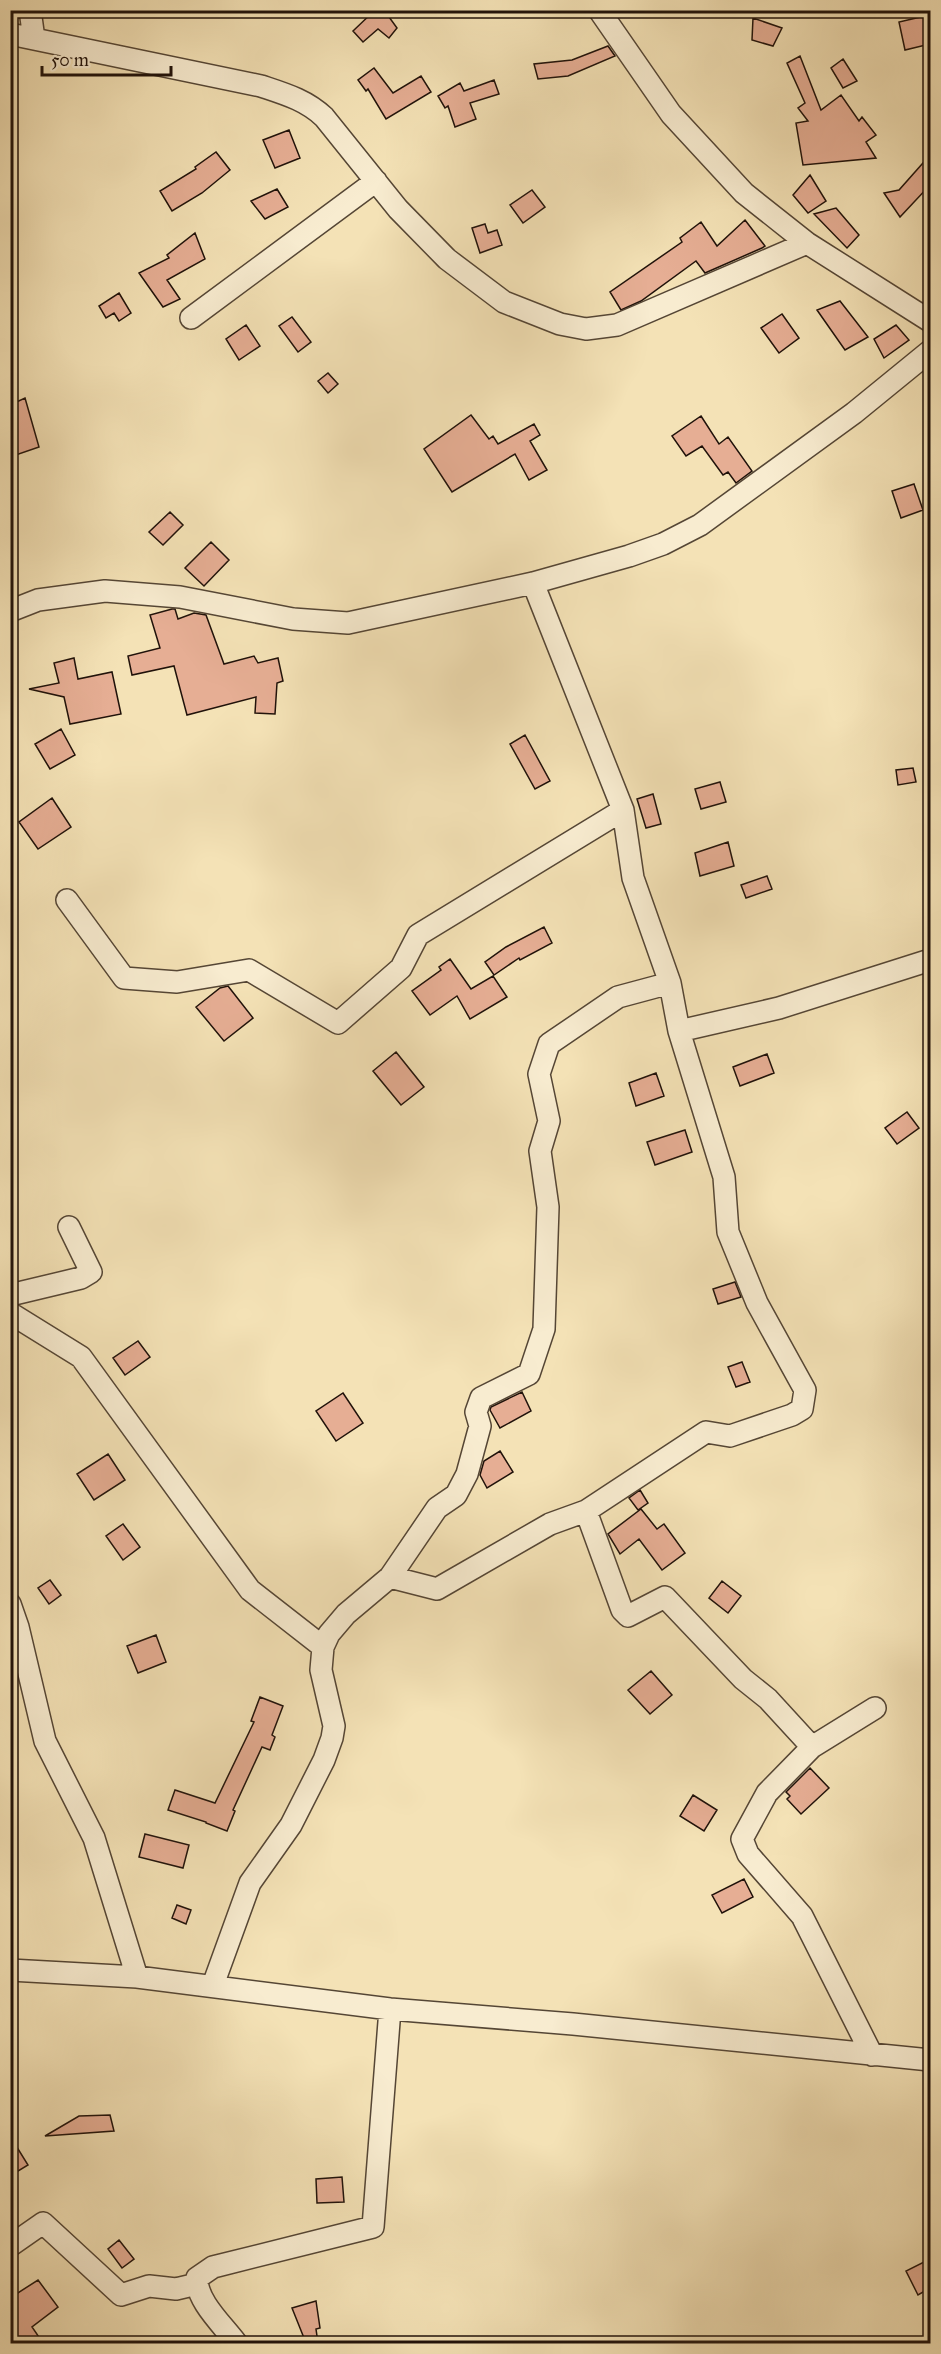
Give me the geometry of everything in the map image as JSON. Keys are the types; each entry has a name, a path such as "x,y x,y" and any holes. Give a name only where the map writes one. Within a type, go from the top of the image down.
{"street":[{"path":"30,10 34,39"},
{"path":"599,10 671,114 744,193 807,243 930,321"},
{"path":"10,34 261,86 299,99 312,106 324,117 398,209 447,259 504,302 560,324 586,329 617,325 807,243"},
{"path":"191,318 376,181"},
{"path":"10,611 38,600 105,591 180,597 293,619 348,623 533,583 629,556 663,544 700,525 854,413 930,351"},
{"path":"390,1577 437,1589 550,1524 586,1511 706,1432 730,1437 792,1415 802,1409 805,1390 757,1303 728,1232 724,1177 679,1031 670,983 633,878 624,810 533,583"},
{"path":"67,900 124,978 177,982 249,970 338,1023 401,968 418,935 624,810"},
{"path":"679,1031 779,1008 930,960"},
{"path":"213,1985 250,1883 291,1825 324,1760 332,1738 334,1726 321,1670 323,1647 329,1634 346,1614 390,1577 437,1508 456,1495 467,1474 480,1426 476,1412 481,1398 529,1374 544,1329 548,1207 540,1151 549,1120 539,1074 549,1044 618,997 670,983"},
{"path":"10,1295 81,1278 91,1272 69,1227"},
{"path":"10,1312 81,1357 250,1590 323,1647"},
{"path":"586,1511 622,1610 628,1616 665,1597 743,1678 768,1699 812,1747"},
{"path":"10,1604 18,1627 45,1741 94,1838 137,1977"},
{"path":"872,2055 802,1916 748,1854 742,1839 767,1793 812,1747 875,1708"},
{"path":"10,1970 137,1977 390,2009 573,2024 930,2060"},
{"path":"237,2343 206,2304 197,2284 197,2278 201,2274 213,2267 373,2227 390,2009"},
{"path":"10,2246 43,2223 120,2295 148,2286 176,2289 197,2284"}],"building":[{"path":"375,10 384,10 397,28 389,38 378,29 363,42 353,31"},
{"path":"925,16 930,44 905,50 899,22"},
{"path":"753,18 782,28 773,46 752,40"},
{"path":"608,46 615,56 568,76 538,79 534,64 572,60"},
{"path":"800,56 821,110 841,95 859,121 862,117 876,135 866,142 876,158 803,165 796,123 808,121 798,108 805,103 787,63"},
{"path":"843,59 857,81 843,88 831,68"},
{"path":"374,68 393,93 421,76 431,92 386,119 368,89 366,91 358,80"},
{"path":"494,80 499,94 470,103 476,119 455,127 448,106 445,108 438,96 460,83 464,91"},
{"path":"289,130 300,158 275,168 263,140"},
{"path":"216,152 230,170 202,193 172,211 160,191 196,169 195,167"},
{"path":"923,163 930,172 930,185 900,217 884,193 899,190"},
{"path":"810,175 826,201 808,213 793,195"},
{"path":"277,189 288,207 265,219 251,201"},
{"path":"532,190 545,207 523,223 510,205"},
{"path":"836,208 859,235 847,248 814,214"},
{"path":"745,220 765,246 705,273 696,261 641,301 621,310 610,292 682,242 680,238 701,222 717,246"},
{"path":"485,224 488,233 497,230 502,245 480,253 472,228"},
{"path":"195,233 205,259 167,280 180,299 163,307 139,273 169,258 167,255"},
{"path":"119,293 131,313 119,321 114,313 106,318 99,306"},
{"path":"840,301 868,337 845,350 817,310"},
{"path":"782,314 799,338 779,353 761,328"},
{"path":"292,317 311,342 298,352 279,326"},
{"path":"246,325 260,346 239,360 226,339"},
{"path":"896,325 909,340 884,358 874,339"},
{"path":"328,373 338,384 328,393 318,381"},
{"path":"25,398 39,447 10,457 10,405"},
{"path":"471,415 489,439 493,436 498,444 534,424 540,435 530,441 547,470 529,480 515,454 452,492 424,449"},
{"path":"701,416 719,444 728,437 752,471 736,483 728,472 723,475 702,446 686,456 672,436"},
{"path":"914,484 923,510 901,518 892,491"},
{"path":"170,512 183,525 163,545 149,532"},
{"path":"211,542 229,560 204,586 185,568"},
{"path":"175,609 178,619 194,613 206,615 224,664 254,656 258,663 278,658 283,681 277,683 275,714 255,713 256,697 187,715 174,666 132,675 128,656 160,648 150,615"},
{"path":"74,658 78,679 112,672 121,714 70,724 64,697 29,689 59,683 54,663"},
{"path":"61,729 75,755 50,769 35,744"},
{"path":"525,735 550,781 535,789 510,744"},
{"path":"913,768 916,782 898,785 896,770"},
{"path":"720,782 726,802 701,809 695,789"},
{"path":"653,794 661,824 646,828 637,799"},
{"path":"52,798 71,827 38,849 19,822"},
{"path":"728,842 734,866 700,876 695,853"},
{"path":"767,876 772,889 746,898 741,885"},
{"path":"544,927 552,943 520,960 519,958 494,975 485,962 506,947"},
{"path":"450,959 471,989 493,976 507,997 470,1019 457,996 430,1015 412,991 441,970 439,967"},
{"path":"228,986 253,1018 224,1041 196,1007 220,988"},
{"path":"396,1052 424,1087 401,1105 373,1071"},
{"path":"767,1054 774,1073 740,1086 733,1067"},
{"path":"656,1073 664,1096 636,1106 629,1083"},
{"path":"907,1112 919,1128 897,1144 885,1128"},
{"path":"685,1130 692,1152 655,1165 647,1142"},
{"path":"735,1282 741,1297 718,1304 713,1289"},
{"path":"138,1341 150,1357 125,1375 113,1358"},
{"path":"742,1362 750,1382 736,1387 728,1367"},
{"path":"522,1392 531,1411 500,1428 490,1410 491,1407"},
{"path":"343,1393 363,1423 336,1441 316,1411"},
{"path":"500,1451 513,1472 487,1488 480,1475 484,1461"},
{"path":"108,1454 125,1480 94,1500 77,1474"},
{"path":"640,1490 648,1503 638,1510 629,1498"},
{"path":"641,1509 657,1529 664,1524 685,1553 662,1570 639,1539 620,1554 608,1534"},
{"path":"123,1524 140,1547 123,1560 106,1536"},
{"path":"50,1580 61,1595 49,1604 38,1588"},
{"path":"722,1581 741,1596 728,1613 709,1598"},
{"path":"156,1635 166,1662 138,1673 127,1646"},
{"path":"651,1671 672,1695 650,1714 628,1690"},
{"path":"260,1697 283,1706 272,1735 275,1737 270,1750 262,1747 233,1810 235,1811 227,1831 168,1810 175,1790 215,1803 254,1722 251,1721"},
{"path":"810,1768 829,1788 801,1814 787,1799 790,1796 786,1792"},
{"path":"693,1795 717,1810 704,1831 680,1816"},
{"path":"145,1834 189,1845 183,1868 139,1857"},
{"path":"744,1879 753,1897 722,1913 712,1895"},
{"path":"177,1905 191,1910 186,1924 172,1918"},
{"path":"110,2115 114,2131 45,2136 79,2116"},
{"path":"10,2136 28,2165 10,2176"},
{"path":"342,2177 344,2202 317,2203 316,2179"},
{"path":"119,2240 134,2259 122,2268 108,2249"},
{"path":"930,2259 930,2288 918,2295 906,2271"},
{"path":"38,2280 58,2307 32,2327 43,2343 10,2343 10,2298"},
{"path":"316,2301 320,2328 316,2329 318,2343 306,2343 292,2308"}]}
